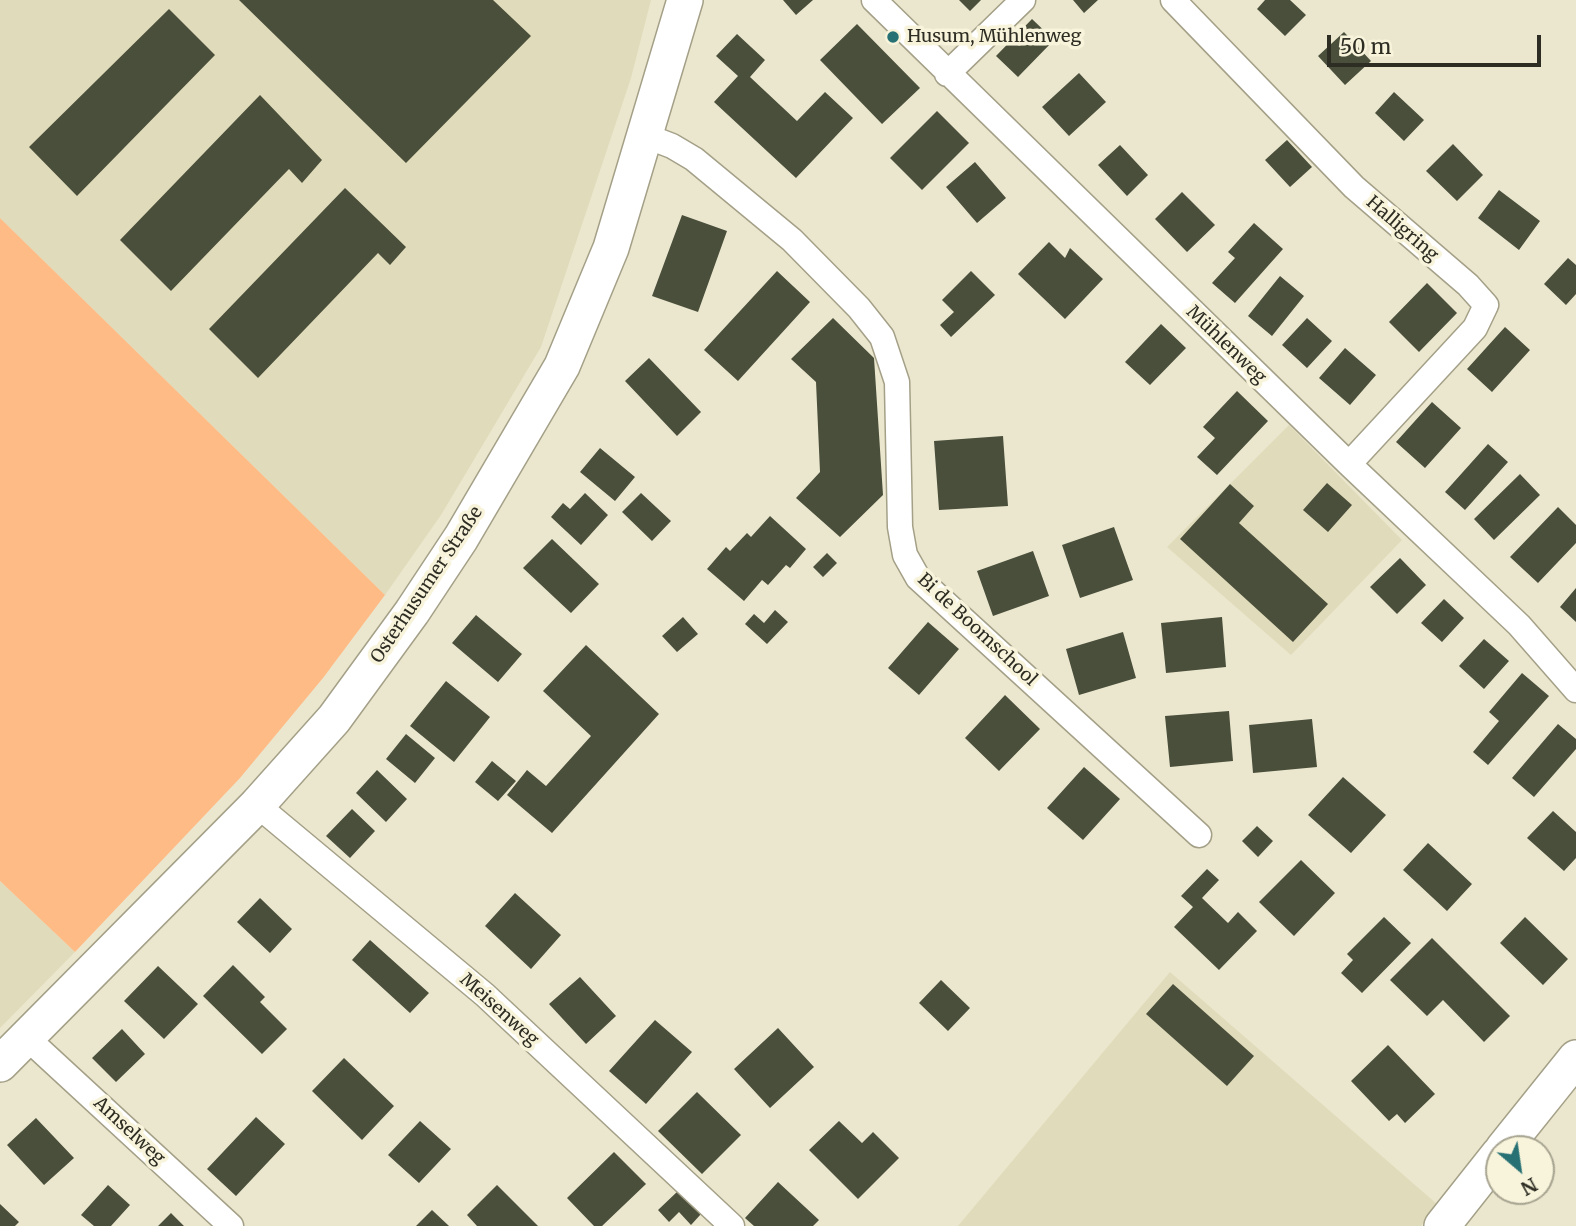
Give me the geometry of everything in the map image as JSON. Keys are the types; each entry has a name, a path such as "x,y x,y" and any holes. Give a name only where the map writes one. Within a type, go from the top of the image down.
{"street":[{"name":"Osterhusumer Straße","path":"0,1064 257,805 334,719 412,612 461,538 562,366 611,248 685,0"},
{"name":"Mühlenweg","path":"874,0 1349,464 1519,625 1576,690"},
{"path":"947,74 1023,0"},
{"name":"Halligring","path":"1173,0 1354,187 1468,285 1486,305 1475,328 1349,464"},
{"name":"Bi de Boomschool","path":"646,136 672,146 694,159 792,240 859,308 882,337 897,382 900,527 905,555 918,578 1199,835"},
{"name":"Meisenweg","path":"257,805 485,995 732,1226"},
{"name":"Amselweg","path":"26,1037 231,1226"},
{"path":"1514,1135 1576,1058"},
{"path":"1442,1226 1485,1172"}],"shaded area":[{"path":"0,0 651,0 631,78 541,347 441,515 385,595 0,218"},
{"path":"0,218 385,595 323,678 240,778 75,952 0,881"},
{"path":"1289,425 1402,540 1291,655 1167,547"},
{"path":"0,881 75,952 0,1028"},
{"path":"1170,972 1438,1205 1421,1226 958,1226"}],"building":[{"path":"239,0 493,0 531,36 406,163"},
{"path":"783,0 813,0 796,15"},
{"path":"959,0 981,0 970,11"},
{"path":"1073,0 1098,0 1084,13"},
{"path":"1265,0 1290,0 1306,15 1285,36 1257,9"},
{"path":"169,9 215,55 77,196 29,147"},
{"path":"1032,19 1054,40 1018,77 996,56"},
{"path":"857,24 920,88 882,124 820,60"},
{"path":"1344,32 1371,61 1345,85 1318,56"},
{"path":"737,34 765,60 750,77 797,121 825,92 853,118 796,178 714,102 738,76 716,56"},
{"path":"1079,73 1106,102 1069,136 1042,107"},
{"path":"1394,92 1424,120 1404,141 1375,113"},
{"path":"260,95 322,160 302,183 289,169 171,291 120,240"},
{"path":"937,111 969,143 922,190 890,158"},
{"path":"1287,140 1312,167 1290,187 1265,160"},
{"path":"1453,144 1483,175 1457,201 1426,171"},
{"path":"1120,145 1148,175 1127,196 1098,165"},
{"path":"975,162 1006,198 977,223 946,187"},
{"path":"345,188 406,247 390,265 378,253 258,378 209,329"},
{"path":"1499,190 1540,221 1519,250 1478,218"},
{"path":"1182,192 1215,225 1187,252 1155,219"},
{"path":"682,215 727,231 698,312 652,296"},
{"path":"1254,223 1283,249 1235,303 1212,283 1235,258 1228,252"},
{"path":"1049,242 1065,258 1070,248 1103,279 1065,319 1018,274"},
{"path":"1568,258 1576,265 1576,294 1566,305 1544,284"},
{"path":"777,271 810,302 738,381 704,350"},
{"path":"971,271 995,295 951,337 940,325 954,312 942,300"},
{"path":"1280,276 1304,296 1272,336 1248,316"},
{"path":"1427,283 1457,313 1419,352 1389,322"},
{"path":"833,318 874,358 883,495 840,537 796,498 820,472 816,382 791,359"},
{"path":"1307,318 1332,341 1307,368 1282,345"},
{"path":"1161,324 1186,348 1150,385 1125,362"},
{"path":"1505,327 1530,350 1492,392 1467,369"},
{"path":"1345,348 1376,375 1350,405 1319,378"},
{"path":"649,358 701,412 677,436 625,381"},
{"path":"1237,391 1268,421 1217,475 1197,457 1215,438 1203,427"},
{"path":"1432,402 1461,428 1425,468 1396,442"},
{"path":"1003,436 1008,506 939,510 934,441"},
{"path":"1488,444 1508,462 1465,510 1445,492"},
{"path":"600,448 635,477 615,501 580,472"},
{"path":"1520,474 1540,495 1494,540 1474,519"},
{"path":"1327,483 1352,505 1328,532 1303,510"},
{"path":"1230,484 1254,506 1239,523 1328,604 1293,642 1180,539"},
{"path":"585,493 608,515 581,545 551,517 563,503 570,509"},
{"path":"641,493 671,521 652,541 622,512"},
{"path":"1558,507 1576,525 1576,543 1538,583 1510,557"},
{"path":"770,516 806,549 790,568 786,565 768,585 762,580 744,601 707,569 726,547 730,551 747,533 751,537"},
{"path":"1114,527 1133,580 1080,598 1062,545"},
{"path":"552,539 599,584 571,613 523,568"},
{"path":"1033,551 1049,596 993,616 977,571"},
{"path":"827,553 837,563 823,577 813,567"},
{"path":"1400,558 1426,585 1397,614 1370,587"},
{"path":"1576,588 1576,622 1560,607"},
{"path":"1444,599 1464,618 1442,642 1421,623"},
{"path":"775,610 788,622 767,644 745,624 754,614 764,623"},
{"path":"476,615 522,654 498,682 452,643"},
{"path":"683,617 698,634 677,652 662,636"},
{"path":"1222,617 1226,667 1166,673 1161,623"},
{"path":"928,622 959,649 919,695 888,668"},
{"path":"1123,632 1136,678 1079,695 1066,649"},
{"path":"1484,639 1509,661 1484,689 1459,666"},
{"path":"586,645 659,714 552,833 507,795 527,770 546,786 591,736 543,691"},
{"path":"1522,673 1549,696 1488,765 1473,752 1499,721 1489,712"},
{"path":"446,681 490,717 454,762 410,726"},
{"path":"1005,695 1040,729 999,771 965,738"},
{"path":"1229,711 1233,761 1170,767 1165,716"},
{"path":"1312,719 1317,767 1253,773 1249,725"},
{"path":"1558,724 1576,739 1576,749 1534,797 1512,778"},
{"path":"406,734 435,758 415,783 386,759"},
{"path":"492,761 516,781 498,801 475,782"},
{"path":"1084,767 1120,799 1083,840 1047,808"},
{"path":"377,770 407,799 386,822 356,793"},
{"path":"1343,777 1386,815 1351,853 1308,815"},
{"path":"352,809 375,831 350,858 326,836"},
{"path":"1553,811 1576,832 1576,858 1564,871 1527,838"},
{"path":"1257,826 1273,841 1258,857 1242,841"},
{"path":"1428,843 1472,884 1447,911 1403,870"},
{"path":"1301,860 1335,893 1294,936 1259,902"},
{"path":"1207,869 1219,880 1202,898 1228,923 1238,912 1257,931 1219,970 1174,927 1193,907 1181,896"},
{"path":"515,893 561,935 531,969 485,926"},
{"path":"260,898 292,929 270,953 237,922"},
{"path":"1384,917 1411,943 1362,993 1341,973 1353,960 1347,954"},
{"path":"1525,917 1568,959 1543,985 1500,943"},
{"path":"1432,938 1510,1016 1484,1042 1443,1000 1427,1016 1390,980"},
{"path":"370,940 429,993 410,1013 352,960"},
{"path":"233,965 265,997 260,1002 287,1029 262,1054 203,996"},
{"path":"158,966 198,1004 164,1039 124,1001"},
{"path":"580,977 616,1016 586,1044 549,1004"},
{"path":"941,980 970,1008 948,1031 919,1003"},
{"path":"1173,984 1254,1056 1227,1086 1146,1014"},
{"path":"655,1020 692,1052 646,1104 609,1071"},
{"path":"778,1028 814,1067 770,1108 734,1069"},
{"path":"122,1029 145,1054 116,1082 92,1058"},
{"path":"1388,1045 1435,1094 1405,1123 1397,1114 1389,1121 1351,1081"},
{"path":"344,1058 394,1106 362,1140 312,1091"},
{"path":"697,1092 741,1135 702,1174 658,1131"},
{"path":"256,1117 285,1144 236,1196 207,1169"},
{"path":"36,1118 74,1158 44,1185 7,1145"},
{"path":"420,1121 451,1149 419,1183 388,1155"},
{"path":"839,1121 862,1143 873,1132 899,1158 858,1199 809,1150"},
{"path":"614,1152 646,1184 602,1226 594,1226 567,1198"},
{"path":"778,1182 819,1220 813,1226 754,1226 745,1218"},
{"path":"108,1185 130,1205 111,1226 94,1226 81,1215"},
{"path":"497,1185 538,1226 477,1226 467,1215"},
{"path":"678,1191 701,1214 691,1225 679,1212 669,1222 658,1210"},
{"path":"0,1204 19,1222 15,1226 0,1226"},
{"path":"432,1210 449,1226 416,1226"},
{"path":"171,1213 184,1226 158,1226"}],"place":[{"name":"Husum, Mühlenweg","path":"893,37"}]}
